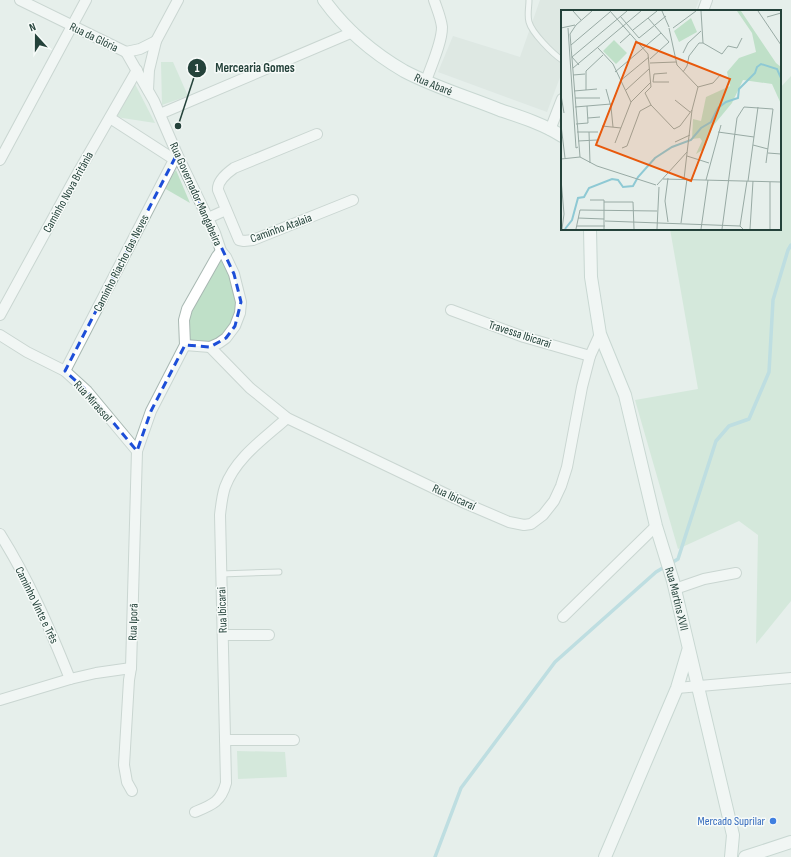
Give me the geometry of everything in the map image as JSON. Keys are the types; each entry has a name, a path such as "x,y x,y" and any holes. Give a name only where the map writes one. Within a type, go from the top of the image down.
{"street":[{"name":"Rua da Glória","path":"20,0 126,52"},
{"path":"0,160 86,0"},
{"path":"148,90 149,70 156,41 178,0"},
{"name":"Rua Abaré","path":"324,0 353,32 367,45 391,63 426,81 532,122 561,136"},
{"path":"426,81 439,43 442,29 434,0"},
{"path":"704,10 707,0"},
{"path":"160,114 353,32"},
{"path":"126,52 134,52 156,41"},
{"name":"Rua Governador Mangabeira","path":"126,52 160,114 176,157 208,218 221,251 229,263 235,279 241,302 235,326 230,334 219,343 210,347"},
{"name":"Caminho Nova Britânia","path":"0,315 137,70"},
{"path":"550,130 561,102"},
{"path":"110,118 176,157"},
{"path":"208,218 226,210 217,187 227,173 244,163 317,134"},
{"name":"Caminho Riacho das Neves","path":"65,371 176,157"},
{"name":"Caminho Atalaia","path":"226,210 239,240 244,241 253,240 353,200"},
{"path":"590,230 591,278 600,334"},
{"name":"Rua Governador Mangabeira","path":"137,451 151,411 185,345 184,320 187,309 221,251"},
{"name":"Travessa Ibicarai","path":"451,310 524,337 590,356"},
{"name":"Rua Ibicaraí","path":"210,347 250,388 287,418 496,517 517,524 531,524 538,520 549,508 561,486 567,467 582,387 590,356 600,334"},
{"name":"Rua Martins XVII","path":"600,334 625,394 656,526 674,585 733,835"},
{"name":"Rua Mirassol","path":"0,335 27,352 65,371 87,391 137,451"},
{"path":"185,345 210,347"},
{"name":"Rua Ibicarai","path":"195,812 212,805 224,793 226,783 220,515 224,488 239,462 287,418"},
{"name":"Rua Iporã","path":"132,791 127,782 124,766 124,744 131,668 137,451"},
{"path":"563,617 656,526"},
{"name":"Caminho Vinte e Três","path":"0,534 26,580 48,625 70,679"},
{"path":"674,585 736,573"},
{"path":"223,635 269,635"},
{"path":"605,857 677,688 689,650"},
{"path":"0,700 70,679 96,673 131,668"},
{"path":"677,688 791,678"},
{"path":"225,740 294,740"},
{"path":"733,835 752,856 791,842"},
{"path":"731,857 733,835"}],"lane":[{"path":"529,0 529,22 534,31 561,59"},
{"path":"221,574 279,572"}],"highlighted area":[{"path":"177,154 234,274 241,302 235,326 226,338 210,347 185,345 151,411 137,451 87,391 65,371"}],"shaded area":[{"path":"540,0 699,0 695,10 561,10 561,75 547,112 438,72 453,36 520,57"}],"green space":[{"path":"161,62 173,62 188,96 162,105"},
{"path":"791,76 791,601 756,644 758,535 739,521 678,549 635,400 698,389 670,230 781,230 781,87"},
{"path":"135,84 155,123 116,117"},
{"path":"176,170 190,203 164,188"},
{"path":"222,248 239,309 231,323 208,352 194,346 187,334 188,309"},
{"path":"237,751 285,752 287,777 238,779"}],"waterway":[{"path":"435,857 461,788 555,662 656,572 678,559 716,441 729,426 749,419 769,372 773,300 788,250 791,245"}],"place":[{"name":"Mercearia Gomes","path":"178,126"},
{"name":"Mercado Suprilar","path":"773,821"}]}
